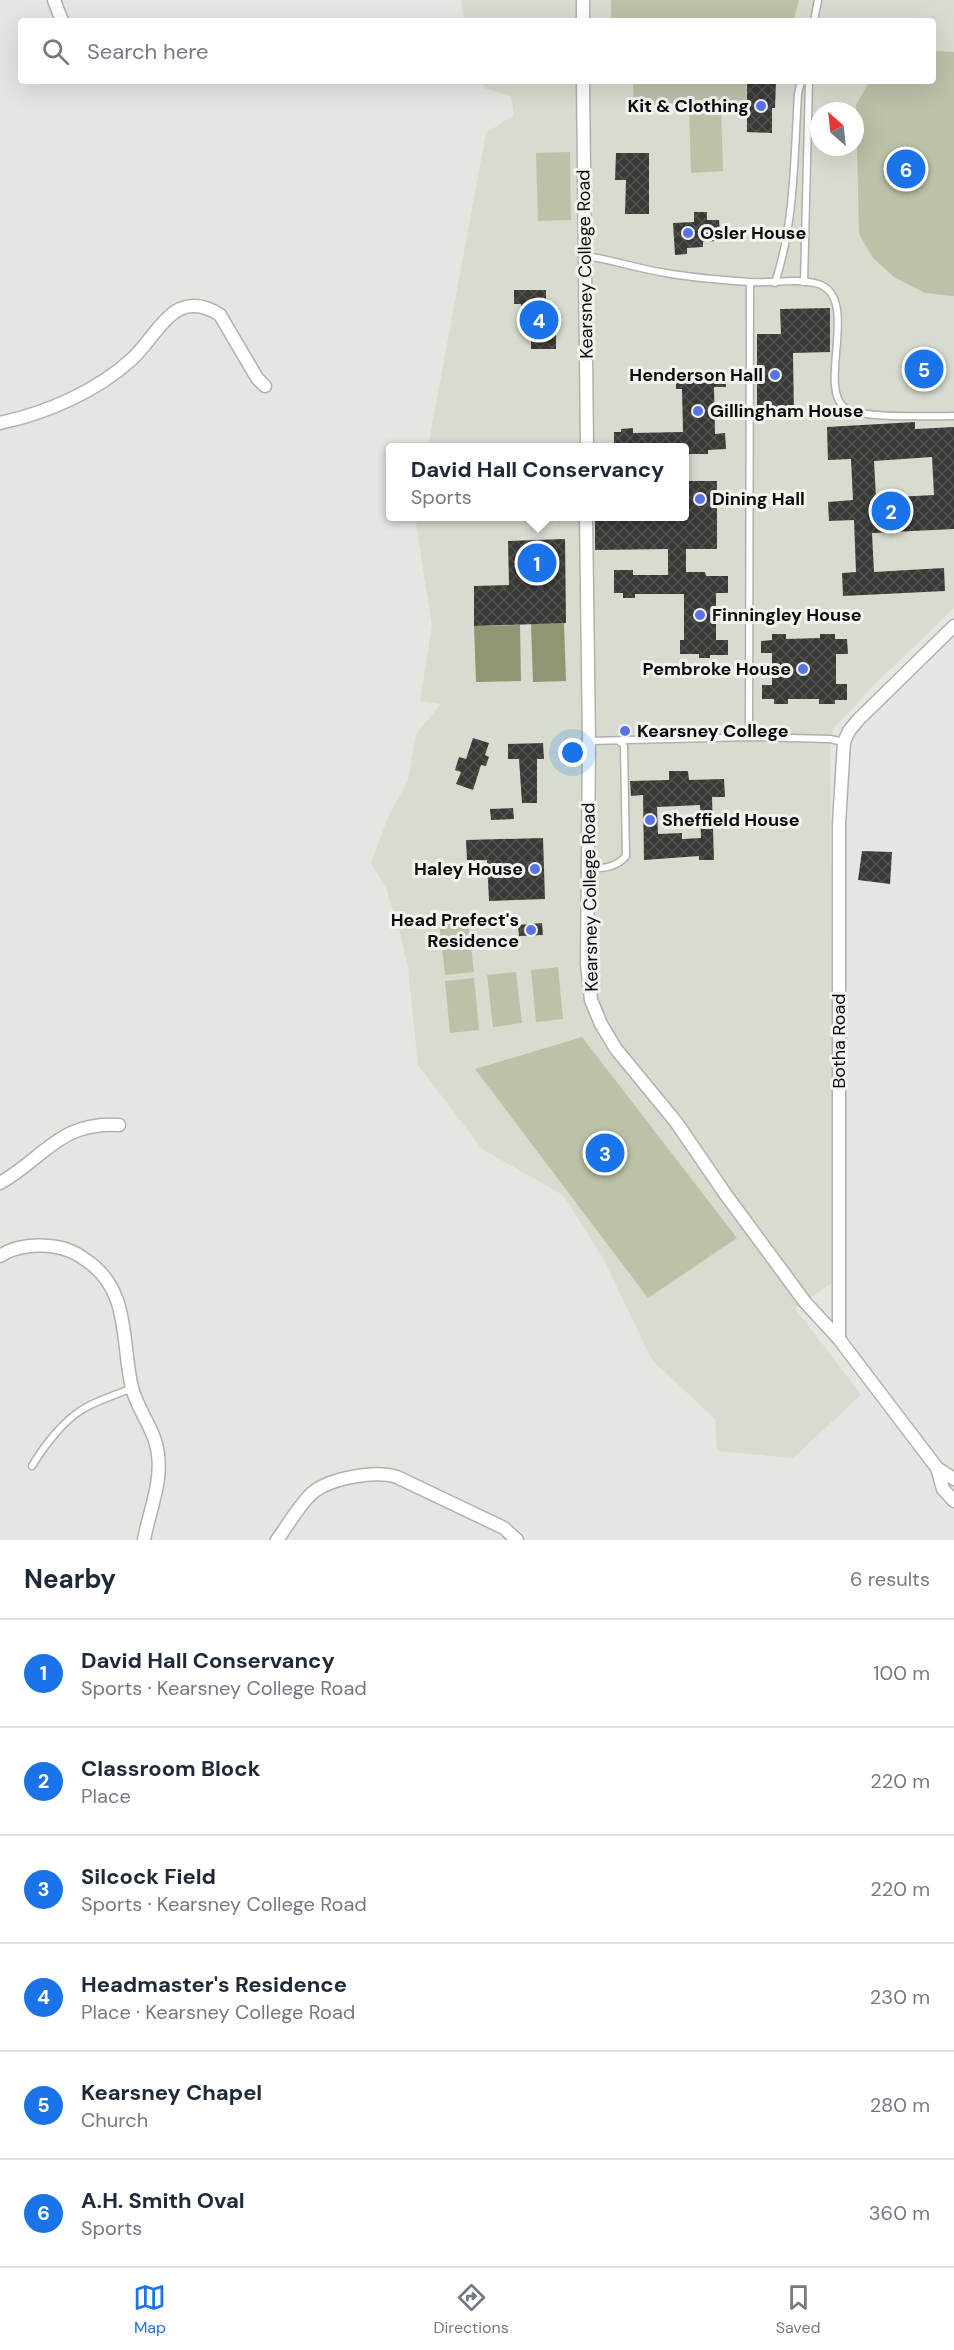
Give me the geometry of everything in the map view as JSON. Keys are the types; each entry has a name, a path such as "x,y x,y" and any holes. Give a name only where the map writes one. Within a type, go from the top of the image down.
{"street":[{"path":"54,0 61,18"},
{"path":"582,0 583,18"},
{"name":"Kearsney College Road","path":"583,84 587,443"},
{"path":"0,423 38,412 75,397 92,387 131,360 175,312 193,306 210,309 220,315 257,378 265,386"},
{"name":"Kearsney College Road","path":"586,521 589,741 587,964 591,1000 601,1024 616,1049 676,1122 726,1195 805,1302 839,1340"},
{"path":"844,742 858,720 954,626"},
{"name":"Botha Road","path":"839,1340 839,824 844,742"},
{"path":"0,1183 67,1134 92,1125 119,1125"},
{"path":"0,1256 26,1247 63,1248 79,1255 102,1273 116,1294 122,1315 132,1388 154,1438 159,1456 156,1489 144,1540"},
{"path":"839,1340 937,1468 954,1479"},
{"path":"937,1468 943,1489 954,1501"},
{"path":"277,1540 294,1515 315,1491 351,1478 380,1474 397,1477 504,1528 517,1540"}],"lane":[{"path":"815,18 818,0"},
{"path":"775,283 790,223 800,84"},
{"path":"804,282 809,84"},
{"path":"586,256 619,261 665,273 750,283 804,282 820,285 835,299 837,315 835,380 837,398 844,408 859,414 954,416"},
{"path":"749,737 750,283"},
{"path":"589,741 749,737 844,742"},
{"path":"588,868 609,867 618,864 626,856 624,747 615,740"},
{"path":"32,1466 75,1415 85,1408 132,1388"}],"shaded area":[{"name":"Kearsney College","path":"461,0 954,0 954,608 875,684 833,729 830,739 833,1177 837,1280 795,1308 861,1395 793,1458 717,1451 715,1419 652,1360 604,1260 563,1195 482,1149 418,1065 408,968 399,929 386,888 371,863 388,817 408,780 416,734 441,704 420,701 432,626 416,521 689,521 689,443 429,443 486,133 514,115 511,96 484,88 483,84 936,84 936,18 464,18"},
{"path":"611,0 799,0 794,18 611,18"},
{"path":"936,51 954,52 954,296 925,293 894,277 873,258 859,234 857,156 864,156 864,102 858,102 868,84 936,84"},
{"path":"633,84 746,84 747,104 721,105 723,171 691,173 689,106 634,108"},
{"path":"570,152 571,220 538,221 536,153"},
{"path":"564,623 566,681 533,682 531,624"},
{"path":"520,625 521,681 476,682 474,626"},
{"path":"468,920 474,972 445,975 439,923"},
{"path":"558,967 563,1019 536,1022 531,970"},
{"path":"516,972 522,1023 493,1027 487,975"},
{"path":"474,978 479,1030 450,1033 445,981"},
{"path":"582,1037 737,1238 648,1298 475,1069"}],"building":[{"name":"Kit & Clothing","path":"747,84 776,84 775,108 772,108 772,133 747,132"},
{"path":"616,153 649,153 649,214 625,214 626,180 615,180"},
{"name":"Osler House","path":"694,212 707,212 707,220 719,220 720,234 715,235 716,241 703,242 703,247 687,248 687,254 675,255 673,223 694,222"},
{"path":"514,290 546,290 546,310 556,310 556,349 531,349 531,327 521,327 521,304 514,304"},
{"name":"Henderson Hall","path":"830,308 830,352 793,353 794,416 757,417 757,334 781,334 780,309"},
{"name":"Gillingham House","path":"725,371 726,387 714,387 715,434 725,433 726,449 708,450 708,454 689,454 689,443 614,443 614,432 621,432 621,429 633,428 633,433 683,432 682,389 676,389 676,372"},
{"path":"915,422 915,429 954,427 954,529 872,533 874,572 944,568 945,591 843,596 842,573 856,572 854,520 829,521 828,502 853,500 851,459 828,460 827,427","holes":["932,457 934,495 876,498 874,461"]},
{"path":"689,481 717,481 717,549 686,549 686,572 705,572 706,576 728,576 728,593 716,593 716,640 728,640 728,655 710,655 710,658 699,658 699,654 680,654 680,640 684,640 684,594 635,594 635,598 623,598 623,593 614,593 614,570 633,570 633,575 668,575 668,549 595,550 595,521 689,521"},
{"path":"565,539 566,623 474,626 474,586 509,585 508,541"},
{"name":"Pembroke House","path":"772,634 786,634 786,639 820,638 820,634 835,634 835,639 847,639 848,654 836,654 836,684 847,684 847,700 835,700 835,704 819,704 819,699 788,699 788,704 774,704 774,699 762,699 762,685 772,685 772,653 761,653 761,641 772,640"},
{"path":"473,738 489,743 485,755 489,757 486,766 481,765 473,790 456,784 461,772 455,770 459,757 466,759"},
{"path":"543,743 544,759 537,759 537,803 522,803 519,759 508,759 508,744"},
{"name":"Sheffield House","path":"669,771 688,771 689,780 724,779 725,797 712,797 714,860 699,860 699,856 644,860 643,795 631,796 630,781 669,780","holes":["700,805 701,838 682,839 682,833 658,834 657,807"]},
{"path":"513,808 514,819 491,820 490,809"},
{"name":"Haley House","path":"543,838 545,899 489,901 487,860 467,861 466,840"},
{"path":"862,851 892,852 890,884 858,880"},
{"name":"Head Prefect's Residence","path":"542,923 543,935 519,936 518,925"}],"place":[{"name":"Kit & Clothing","path":"761,106"},
{"name":"A.H. Smith Oval","path":"906,169"},
{"name":"Osler House","path":"688,233"},
{"name":"Headmaster's Residence","path":"539,320"},
{"name":"Kearsney Chapel","path":"924,369"},
{"name":"Henderson Hall","path":"775,375"},
{"name":"Gillingham House","path":"698,411"},
{"name":"Dining Hall","path":"700,499"},
{"name":"Classroom Block","path":"891,511"},
{"name":"David Hall Conservancy","path":"537,563"},
{"name":"Finningley House","path":"700,615"},
{"name":"Pembroke House","path":"803,669"},
{"name":"Kearsney College","path":"625,731"},
{"name":"Sheffield House","path":"650,820"},
{"name":"Haley House","path":"535,869"},
{"name":"Head Prefect's Residence","path":"531,930"},
{"name":"Silcock Field","path":"605,1153"}]}
